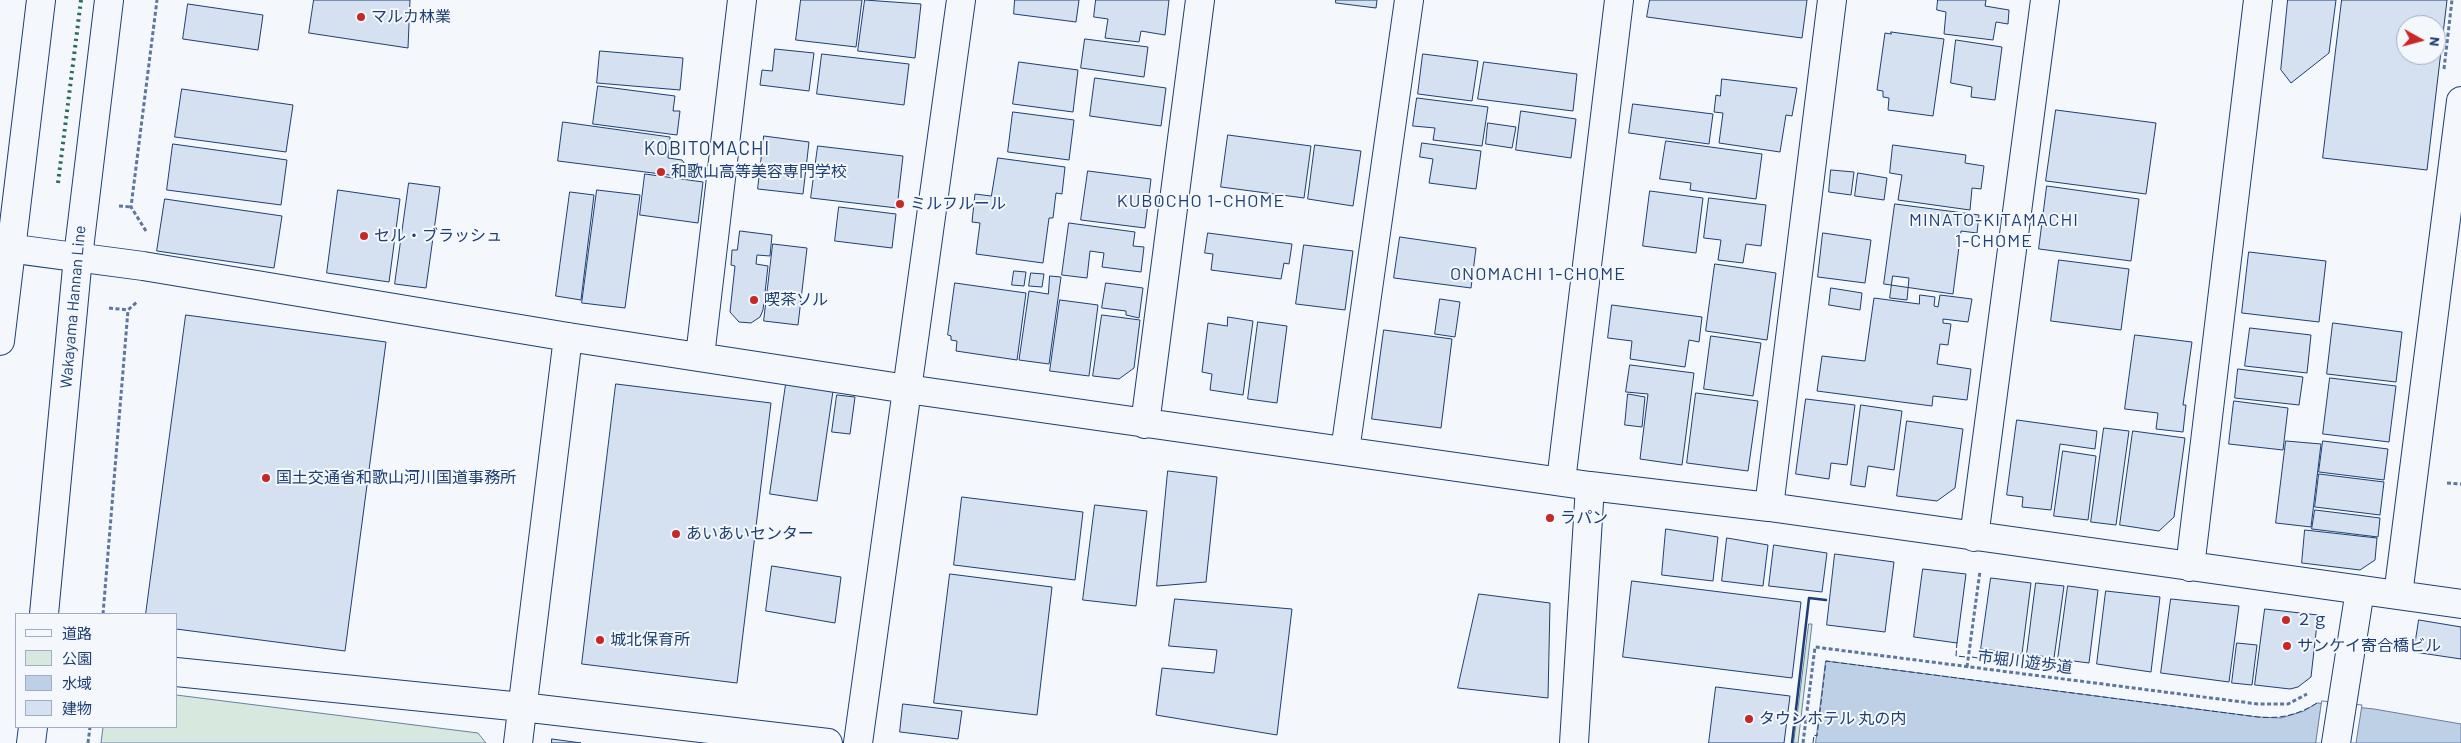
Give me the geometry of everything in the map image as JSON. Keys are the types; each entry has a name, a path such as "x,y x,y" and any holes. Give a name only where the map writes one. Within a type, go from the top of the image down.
{"street":[{"path":"0,342 5,248 41,0"},
{"name":"Wakayama Hannan Line","path":"44,613 78,257 109,0"},
{"path":"700,356 742,0"},
{"path":"858,743 961,0"},
{"path":"1146,424 1200,0"},
{"path":"1345,451 1409,0"},
{"path":"1561,481 1619,0"},
{"path":"1769,507 1832,0"},
{"path":"1974,537 2045,0"},
{"path":"2190,566 2258,0"},
{"path":"2398,596 2461,101"},
{"path":"5,248 78,257 907,390 1590,486 1769,507 2461,604"},
{"path":"518,743 568,337"},
{"path":"1574,743 1590,486"},
{"path":"2336,743 2360,590"},
{"path":"178,672 522,707 828,743"},
{"path":"32,743 33,728"}],"path":[{"path":"147,234 130,208 157,0"},
{"path":"103,613 128,310 138,301"},
{"name":"市堀川遊歩道","path":"1967,667 1981,566"},
{"name":"市堀川遊歩道","path":"1803,743 1815,647 2258,704 2288,704 2306,696 2309,690"},
{"path":"88,743 90,728"}],"green space":[{"path":"1809,624 1812,624 1798,743 1794,743"},
{"path":"178,695 478,733 486,743 101,743 103,728 178,728"}],"water":[{"path":"1826,661 2258,717 2281,718 2304,711 2317,703 2374,709 2461,724 2461,743 1816,743"}],"pier":[{"path":"2322,701 2362,705 2356,743 2316,743"}],"building":[{"name":"マルカ林業","path":"314,0 410,0 408,48 309,33"},
{"path":"801,0 862,0 856,47 796,40"},
{"path":"865,0 921,4 915,58 858,51"},
{"path":"1015,0 1079,0 1076,22 1014,14"},
{"path":"1096,0 1169,0 1165,35 1141,31 1139,42 1105,38 1108,19 1094,17"},
{"path":"1336,0 1377,0 1376,8 1336,3"},
{"path":"1650,0 1807,0 1802,38 1647,17"},
{"path":"1938,0 1986,0 1985,6 2009,10 2008,24 1996,22 1993,40 1944,34 1946,12 1937,10"},
{"path":"2288,0 2336,0 2329,53 2291,83 2281,70"},
{"path":"2342,0 2447,0 2445,15 2396,15 2396,65 2439,65 2427,170 2323,158"},
{"path":"188,4 263,15 258,50 183,39"},
{"path":"1891,32 1944,39 1933,116 1888,110 1889,98 1883,97 1883,91 1877,90 1885,33 1891,34"},
{"path":"1085,39 1148,47 1144,77 1081,68"},
{"path":"1956,40 2002,47 1995,100 1971,97 1972,87 1951,83"},
{"path":"775,49 814,53 809,91 760,85 762,70 772,71"},
{"path":"600,51 683,58 680,90 597,83"},
{"path":"822,54 909,64 904,105 817,94"},
{"path":"1423,54 1478,61 1472,101 1418,94"},
{"path":"1019,62 1078,70 1073,112 1013,104"},
{"path":"1484,62 1577,74 1573,111 1478,99"},
{"path":"1095,78 1166,88 1161,126 1090,116"},
{"path":"1722,79 1797,88 1792,116 1786,115 1780,152 1719,143 1723,113 1714,112 1716,95 1720,96"},
{"path":"598,86 675,96 673,111 680,111 677,135 593,124"},
{"path":"182,89 293,105 286,152 175,137"},
{"path":"1417,98 1488,107 1482,146 1433,140 1435,128 1413,126"},
{"path":"1633,104 1713,114 1709,144 1629,133"},
{"path":"2056,110 2156,123 2146,194 2046,181"},
{"path":"1521,111 1576,119 1571,158 1516,150"},
{"path":"1013,112 1074,120 1069,160 1008,152"},
{"path":"563,122 670,137 668,158 682,160 685,164 685,169 683,173 677,176 558,161"},
{"path":"1488,123 1516,127 1512,148 1486,144"},
{"path":"1228,135 1311,146 1304,198 1221,187"},
{"path":"764,136 809,142 803,194 758,189"},
{"path":"1666,141 1762,154 1756,199 1690,190 1691,183 1660,179"},
{"path":"1422,143 1481,151 1476,189 1429,183 1433,159 1420,157"},
{"path":"173,144 287,160 281,205 167,190"},
{"path":"1315,145 1361,151 1353,206 1308,199"},
{"path":"1893,145 1966,155 1965,163 1984,166 1981,189 1972,188 1970,210 1898,200 1902,175 1890,173"},
{"path":"818,146 903,156 897,208 811,198"},
{"path":"998,158 1065,167 1062,194 1056,193 1053,218 1049,218 1043,263 976,254 980,223 972,222 975,194 991,196"},
{"path":"1831,170 1854,172 1851,195 1829,192"},
{"path":"1088,171 1151,179 1145,228 1081,220"},
{"path":"1858,173 1887,178 1884,200 1855,196"},
{"path":"645,174 703,182 698,223 640,215"},
{"path":"409,183 440,187 426,288 395,284"},
{"path":"2047,186 2139,199 2131,261 2039,249"},
{"name":"セル・ブラッシュ","path":"338,190 400,199 389,282 327,273"},
{"path":"597,190 640,195 625,308 582,303"},
{"path":"1650,191 1703,198 1696,253 1643,246"},
{"path":"570,192 594,195 581,300 556,296"},
{"path":"1709,198 1766,205 1761,246 1746,244 1743,263 1718,260 1721,240 1704,238"},
{"path":"165,199 282,216 274,268 157,251"},
{"path":"1895,204 1979,215 1977,233 1961,231 1953,294 1884,284"},
{"path":"839,207 896,214 892,248 835,241"},
{"path":"1069,223 1135,232 1133,246 1144,247 1141,272 1102,267 1104,253 1090,251 1087,278 1062,275"},
{"path":"740,231 772,235 770,256 757,255 756,264 768,266 763,310 760,317 751,323 739,322 730,312 735,266 731,265 732,250 737,250"},
{"path":"1208,233 1292,244 1289,264 1284,263 1281,279 1211,270 1213,254 1205,253"},
{"path":"1823,233 1871,240 1865,283 1818,277"},
{"path":"1400,237 1476,248 1471,288 1394,278"},
{"path":"773,244 807,248 798,325 764,321"},
{"path":"1304,245 1353,251 1345,310 1296,304"},
{"path":"2249,252 2326,261 2319,322 2242,313"},
{"path":"2059,260 2129,269 2121,330 2051,321"},
{"path":"1715,264 1776,273 1767,340 1706,331"},
{"path":"1014,271 1026,272 1024,286 1012,285"},
{"path":"1031,273 1044,274 1042,287 1029,286"},
{"path":"1050,276 1061,277 1049,364 1019,360 1029,291 1048,294"},
{"path":"1893,276 1909,278 1907,300 1890,298"},
{"path":"955,283 1026,293 1017,360 956,351 957,341 951,340 951,336 948,335"},
{"path":"1106,283 1143,288 1139,318 1126,315 1126,311 1102,308"},
{"path":"1831,288 1862,293 1860,310 1829,305"},
{"path":"1920,295 1935,297 1934,306 1938,307 1940,295 1972,299 1968,322 1943,319 1943,323 1951,324 1948,345 1940,344 1937,364 1971,369 1967,400 1933,396 1932,406 1817,391 1822,356 1865,361 1874,298 1919,304"},
{"path":"1440,299 1460,302 1455,337 1435,334"},
{"path":"1060,300 1098,305 1089,376 1050,371"},
{"path":"1612,305 1702,317 1699,342 1689,340 1685,367 1630,359 1632,341 1608,338"},
{"name":"国土交通省和歌山河川国道事務所","path":"186,315 386,342 345,651 178,629 178,613 146,613"},
{"path":"1102,315 1140,320 1134,368 1119,379 1093,376"},
{"path":"1228,317 1253,321 1243,395 1210,390 1212,374 1202,372 1208,323 1227,326"},
{"path":"1258,322 1287,326 1277,403 1248,399"},
{"path":"2333,323 2402,332 2396,382 2327,374"},
{"path":"2250,328 2311,335 2307,373 2245,366"},
{"path":"1384,330 1452,339 1441,428 1372,419"},
{"path":"2135,335 2192,342 2183,405 2186,405 2183,432 2156,429 2158,413 2125,409"},
{"path":"1711,336 1761,343 1753,396 1704,389"},
{"path":"1630,365 1694,373 1682,465 1640,459 1648,394 1626,392"},
{"path":"2238,369 2303,377 2299,405 2235,398"},
{"path":"2330,378 2396,386 2389,442 2323,434"},
{"name":"あいあいセンター","path":"616,384 771,403 737,683 582,664"},
{"path":"786,384 833,391 817,501 770,494"},
{"path":"1696,393 1758,401 1748,471 1687,463"},
{"path":"1628,394 1645,397 1642,427 1625,425"},
{"path":"837,395 855,397 850,434 832,432"},
{"path":"1806,399 1855,405 1847,465 1831,463 1829,479 1796,474"},
{"path":"2234,401 2288,408 2283,450 2229,444"},
{"path":"1861,405 1902,411 1894,470 1868,466 1865,487 1851,485"},
{"path":"2017,420 2097,431 2095,449 2060,444 2051,510 2022,507 2023,497 2007,495"},
{"path":"1907,421 1963,429 1955,488 1937,501 1897,496"},
{"path":"2104,428 2129,431 2116,525 2091,522"},
{"path":"2133,431 2185,438 2174,517 2159,531 2120,525"},
{"path":"2286,441 2321,444 2311,527 2276,523"},
{"path":"2323,441 2388,449 2384,480 2319,472"},
{"path":"2063,451 2096,456 2088,520 2054,516"},
{"path":"1168,471 1217,477 1206,582 1157,586"},
{"path":"2319,474 2384,482 2380,515 2315,507"},
{"path":"962,497 1083,512 1075,580 954,565"},
{"path":"1095,505 1147,511 1136,606 1083,600"},
{"path":"2315,510 2380,518 2378,537 2312,529"},
{"path":"1666,529 1718,537 1713,581 1662,575"},
{"path":"2305,530 2377,538 2375,560 2360,570 2302,563"},
{"path":"1727,538 1768,545 1763,586 1722,581"},
{"path":"1774,545 1827,553 1822,592 1769,586"},
{"path":"1835,554 1894,562 1885,632 1827,625"},
{"path":"772,566 841,577 835,623 766,611"},
{"path":"1923,569 1966,574 1957,643 1914,637"},
{"path":"950,574 1052,587 1037,715 934,703"},
{"path":"1991,578 2031,583 2022,654 1981,649"},
{"path":"1632,581 1801,602 1792,678 1623,657"},
{"path":"2036,583 2064,586 2054,658 2027,654"},
{"path":"2068,586 2098,590 2089,663 2058,659"},
{"path":"2106,591 2160,597 2151,672 2097,664"},
{"path":"1479,594 1550,603 1548,698 1458,688"},
{"path":"1175,599 1292,609 1277,735 1156,715 1162,668 1214,673 1217,650 1169,646"},
{"path":"2171,599 2239,606 2229,682 2161,673"},
{"name":"サンケイ寄合橋ビル","path":"2265,609 2318,615 2311,677 2298,687 2290,689 2255,685"},
{"path":"2419,620 2461,627 2461,659 2414,652"},
{"path":"2237,643 2257,645 2252,685 2232,683"},
{"name":"タウンホテル 丸の内","path":"1716,687 1790,696 1784,743 1709,743"},
{"path":"903,704 962,711 958,739 900,732"},
{"path":"552,739 581,743 552,743"}],"hedge":[{"path":"58,183 81,0"}],"fence":[{"path":"1957,642 1956,656 1966,657"},
{"path":"1972,657 1983,659 1984,651"},
{"path":"1813,743 1814,735 1817,736 1826,661 2258,717 2289,715 2303,711 2317,703"}],"wall":[{"path":"1792,743 1809,598 1826,600"}],"place":[{"name":"マルカ林業","path":"361,17"},
{"name":"和歌山高等美容専門学校","path":"661,172"},
{"name":"ミルフルール","path":"900,204"},
{"name":"セル・ブラッシュ","path":"364,236"},
{"name":"喫茶ソル","path":"754,300"},
{"name":"国土交通省和歌山河川国道事務所","path":"266,478"},
{"name":"ラパン","path":"1550,518"},
{"name":"あいあいセンター","path":"676,534"},
{"name":"２ｇ","path":"2286,620"},
{"name":"城北保育所","path":"600,640"},
{"name":"サンケイ寄合橋ビル","path":"2287,646"},
{"name":"タウンホテル 丸の内","path":"1749,719"}],"district":[{"name":"KOBITOMACHI","path":"707,149"},
{"name":"KUBOCHO 1-CHOME","path":"1201,201"},
{"name":"MINATO-KITAMACHI 1-CHOME","path":"1994,230"},
{"name":"ONOMACHI 1-CHOME","path":"1538,274"}]}
